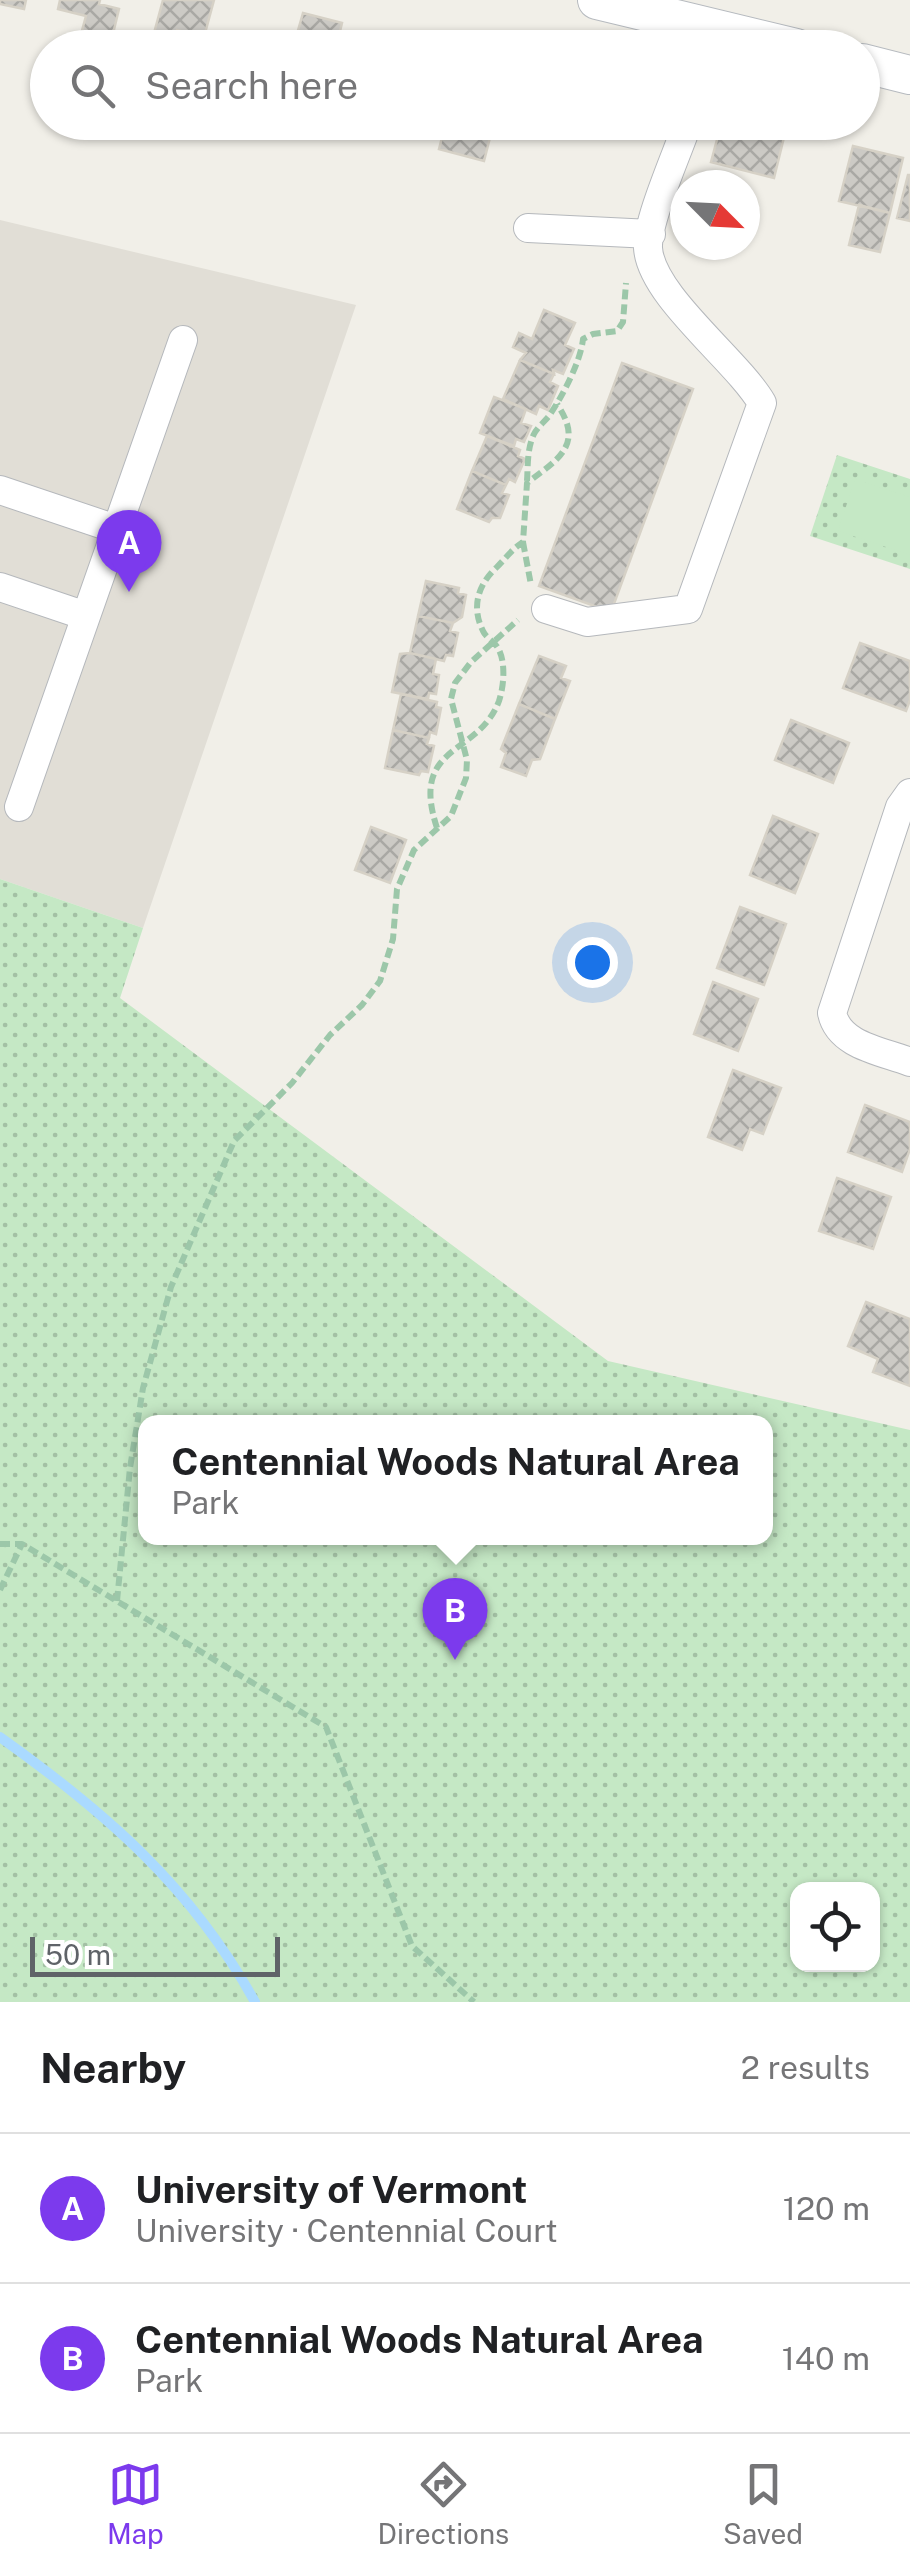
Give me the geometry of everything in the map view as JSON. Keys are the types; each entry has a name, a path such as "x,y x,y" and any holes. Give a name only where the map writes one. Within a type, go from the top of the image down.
{"main road":[{"path":"597,0 689,30"},
{"path":"880,67 910,74"}],"street":[{"path":"534,603 587,622 688,608 762,403 750,383 666,288 642,234 681,140"},
{"path":"528,228 642,234"},
{"path":"18,807 183,340"},
{"path":"0,490 116,529"},
{"path":"0,587 86,616"},
{"path":"910,792 900,806 832,1012 837,1027 848,1038 910,1062"}],"path":[{"path":"117,1602 142,1388 177,1271 234,1141 292,1083 380,981 393,939 397,890 414,850 451,816 466,778 463,742 451,699 455,683 471,662 534,603 523,542 534,433 557,404 563,387 579,365 583,338 617,331 623,322 642,234"},
{"path":"527,483 570,444 572,431 557,404"},
{"path":"436,828 430,788 443,760 487,722 499,700 503,662 494,642 484,635 477,614 479,590 506,553 523,542"},
{"path":"0,1544 22,1544 326,1728 412,1946 474,2002"},
{"path":"0,1590 22,1544"}],"shaded area":[{"path":"0,220 356,305 143,928 0,879"}],"green space":[{"path":"837,455 910,479 910,569 810,536"},
{"path":"855,479 910,497 910,555 838,531"},
{"path":"0,879 143,928 120,998 608,1361 910,1430 910,2002 0,2002"}],"building":[{"path":"0,0 26,0 24,9 0,4"},
{"path":"60,0 100,0 99,4 119,9 114,30 82,30 86,16 58,9"},
{"path":"163,0 214,0 206,30 155,30"},
{"path":"303,13 342,23 340,30 298,30"},
{"path":"441,140 489,140 484,161 439,149"},
{"path":"717,140 783,140 774,178 760,174 760,170 711,162"},
{"path":"853,146 903,158 890,213 839,201"},
{"path":"910,175 910,221 897,218"},
{"path":"859,205 890,213 880,252 849,245"},
{"path":"544,310 575,323 565,345 574,349 563,374 520,360 526,353 513,347 519,333 532,339"},
{"path":"520,360 554,374 550,382 558,386 548,410 539,406 536,414 503,399"},
{"path":"622,363 693,389 611,612 539,586"},
{"path":"494,397 526,409 521,423 531,426 524,442 516,439 514,446 480,433"},
{"path":"487,436 520,450 518,456 525,459 515,482 509,479 506,485 472,471"},
{"path":"472,471 506,485 502,493 509,495 500,518 489,522 457,509"},
{"path":"426,581 459,588 458,593 466,595 462,617 453,623 418,616"},
{"path":"418,616 453,623 450,631 458,633 453,656 446,655 444,661 410,653"},
{"path":"860,643 910,661 910,700 906,711 843,688"},
{"path":"400,654 436,659 436,694 429,693 428,699 392,692"},
{"path":"539,656 566,666 561,678 570,681 555,719 519,704"},
{"path":"401,694 437,702 436,707 441,708 436,734 430,732 429,738 393,730"},
{"path":"519,704 555,719 540,759 532,760 526,776 501,767 506,753 501,749"},
{"path":"791,720 849,743 833,783 775,760"},
{"path":"393,730 429,738 427,744 434,746 428,772 421,771 419,775 385,768"},
{"path":"773,816 818,834 795,893 750,875"},
{"path":"371,827 406,840 390,883 355,870"},
{"path":"740,907 786,924 764,985 717,968"},
{"path":"713,982 758,999 738,1051 694,1034"},
{"path":"733,1070 781,1088 763,1134 750,1129 742,1150 708,1137"},
{"path":"865,1105 910,1122 910,1149 902,1172 848,1152"},
{"path":"837,1178 891,1197 873,1249 819,1231"},
{"path":"866,1302 910,1319 910,1386 873,1372 878,1359 848,1346"}],"waterway":[{"path":"0,1737 75,1794 143,1854 203,1923 255,2002"}],"place":[{"name":"University of Vermont","path":"129,592"},
{"name":"Centennial Woods Natural Area","path":"455,1660"}]}
